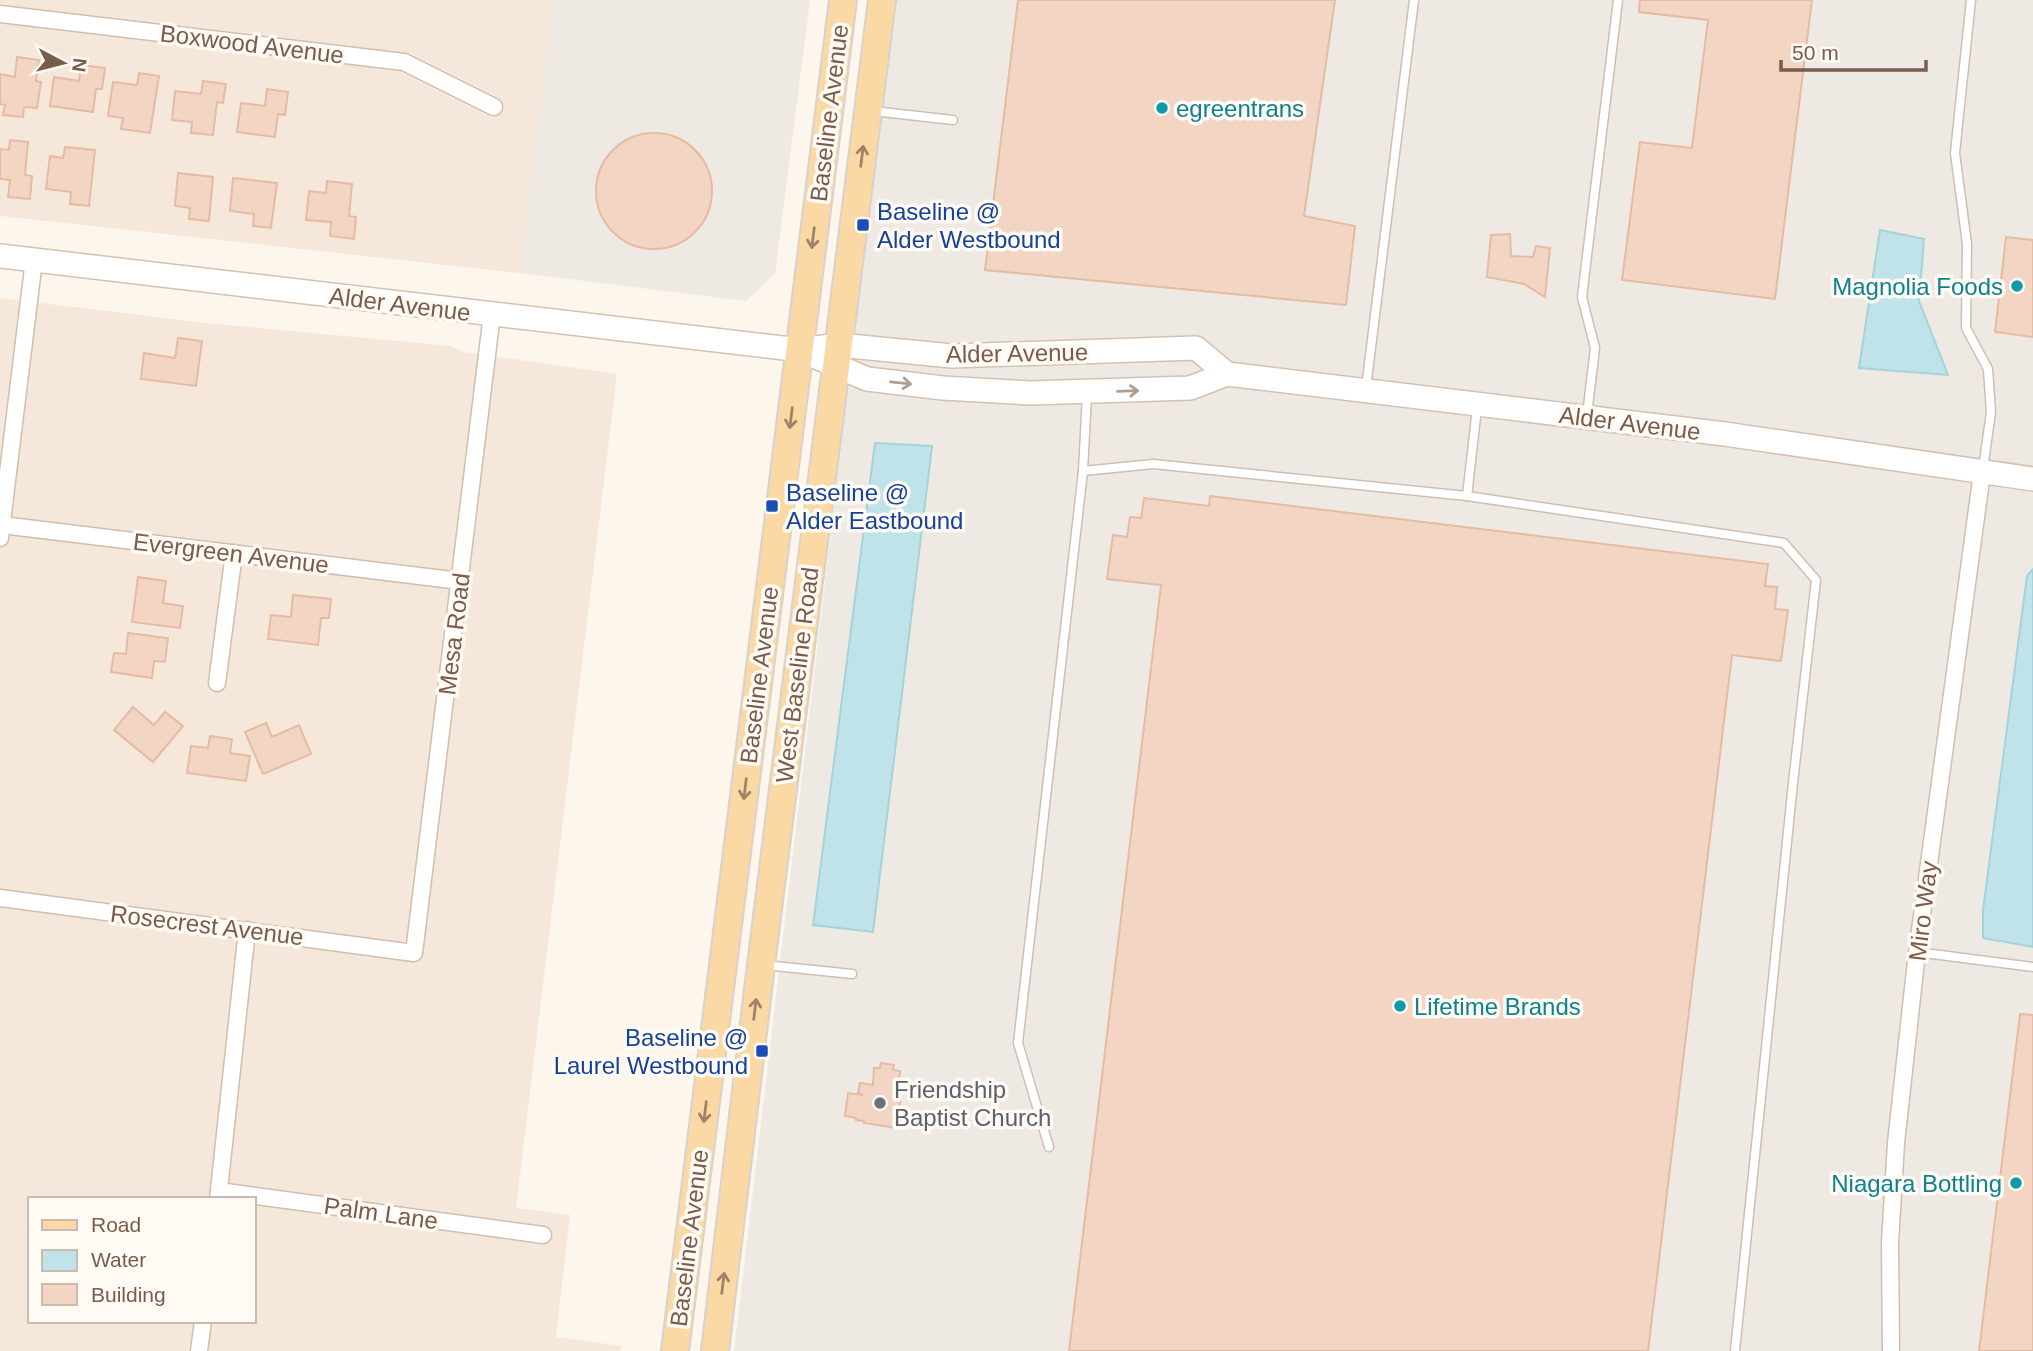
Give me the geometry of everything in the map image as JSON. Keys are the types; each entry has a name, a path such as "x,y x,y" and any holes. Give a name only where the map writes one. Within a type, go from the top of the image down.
{"main road":[{"name":"Baseline Avenue","path":"675,1351 843,0"},
{"name":"West Baseline Road","path":"715,1351 882,0"},
{"name":"Alder Avenue","path":"0,256 837,356 952,356 1196,348 1227,374"},
{"name":"Alder Avenue","path":"837,356 867,379 943,388 1031,393 1190,388 1227,374 1725,435 2033,479"}],"street":[{"name":"Boxwood Avenue","path":"6,10 404,62 494,107"},
{"path":"1,531 34,260"},
{"name":"Mesa Road","path":"414,953 492,314"},
{"name":"Miro Way","path":"1891,1351 1889,1243 1892,1193 1917,952 1982,473"},
{"name":"Evergreen Avenue","path":"1,531 234,553 460,581"},
{"path":"217,684 234,553"},
{"name":"Rosecrest Avenue","path":"0,898 414,953"},
{"path":"219,1195 247,930"},
{"name":"Palm Lane","path":"256,1199 542,1234"},
{"path":"199,1351 203,1323"}],"lane":[{"path":"1366,391 1414,0"},
{"path":"1587,418 1595,348 1582,297 1618,0"},
{"path":"1972,0 1955,153 1967,244 1966,328 1988,369 1991,412 1982,473"},
{"path":"868,110 953,120"},
{"path":"1049,1147 1018,1043 1083,471 1087,392"},
{"path":"1467,496 1477,405"},
{"path":"1083,471 1153,464 1467,496 1784,543 1816,580 1735,1351"},
{"path":"1917,952 2033,967"},
{"path":"761,965 852,974"}],"shaded area":[{"path":"0,0 554,0 520,273 0,216"},
{"path":"554,0 810,0 775,274 746,301 520,273"},
{"path":"894,0 2033,0 2033,1351 734,1351"},
{"path":"0,298 205,323 451,346 464,352 617,374 516,1208 570,1215 556,1337 621,1346 621,1351 0,1351"}],"water":[{"path":"1880,230 1924,239 1919,301 1948,375 1859,368"},
{"path":"875,443 932,446 873,932 813,925"},
{"path":"2033,569 2033,947 1983,938 1983,910 2027,576"}],"building":[{"name":"egreentrans","path":"1018,0 1335,0 1304,216 1355,226 1346,305 985,270"},
{"path":"1640,0 1812,0 1775,299 1622,280 1640,142 1692,148 1708,20 1639,12"},
{"path":"17,57 39,60 36,81 41,82 37,108 24,107 23,117 3,115 5,105 0,104 0,74 15,77"},
{"path":"81,65 105,68 102,89 96,89 93,112 50,106 54,77 79,81"},
{"path":"139,73 159,76 150,133 121,129 123,118 108,116 113,82 137,85"},
{"path":"203,81 226,84 223,103 217,102 213,135 191,133 192,122 172,120 175,91 201,94"},
{"path":"267,89 288,92 285,115 278,114 275,137 237,132 241,103 265,106"},
{"path":"654,133 676,137 695,150 708,169 712,191 708,213 695,232 676,245 654,249 632,245 613,232 600,213 596,191 600,169 613,150 632,137"},
{"path":"10,140 28,142 25,175 32,176 30,199 8,197 10,180 0,179 0,149 9,150"},
{"path":"65,147 95,150 89,206 70,204 71,192 46,189 50,156 63,158"},
{"path":"178,173 213,177 209,221 189,219 190,208 175,206"},
{"path":"233,178 277,183 271,228 253,226 254,214 230,211"},
{"path":"327,181 352,184 349,216 356,217 354,239 330,236 331,222 306,220 309,191 326,193"},
{"path":"1510,234 1511,256 1533,257 1536,246 1550,248 1545,297 1524,284 1487,277 1491,235"},
{"name":"Magnolia Foods","path":"2006,237 2033,240 2033,337 1995,332"},
{"path":"178,338 202,341 196,386 141,379 144,353 175,358"},
{"name":"Lifetime Brands","path":"1210,496 1768,564 1765,586 1777,587 1775,609 1788,610 1781,661 1732,655 1648,1351 1069,1351 1161,585 1107,579 1113,535 1127,537 1130,517 1141,518 1144,498 1209,506"},
{"path":"138,577 166,581 163,603 183,606 180,628 132,622"},
{"path":"293,595 331,599 329,618 321,618 318,645 268,639 271,615 291,617"},
{"path":"128,633 168,638 165,662 154,661 152,678 111,672 114,653 126,654"},
{"path":"133,707 154,725 165,712 183,726 153,762 114,730"},
{"path":"266,723 272,737 299,725 311,754 263,774 245,732"},
{"path":"210,736 232,739 230,753 250,756 246,781 187,773 191,746 208,748"},
{"name":"Niagara Bottling","path":"2020,1014 2033,1015 2033,1351 1979,1351"},
{"path":"881,1063 894,1065 893,1070 900,1071 897,1094 901,1095 897,1128 864,1123 845,1116 848,1093 863,1095 858,1093 860,1083 873,1085 874,1068 880,1068"}],"place":[{"name":"egreentrans","path":"1162,108"},
{"name":"Baseline @ Alder Westbound","path":"863,225"},
{"name":"Magnolia Foods","path":"2017,286"},
{"name":"Baseline @ Alder Eastbound","path":"772,506"},
{"name":"Lifetime Brands","path":"1400,1006"},
{"name":"Baseline @ Laurel Westbound","path":"762,1051"},
{"name":"Friendship Baptist Church","path":"880,1103"},
{"name":"Niagara Bottling","path":"2016,1183"}]}
